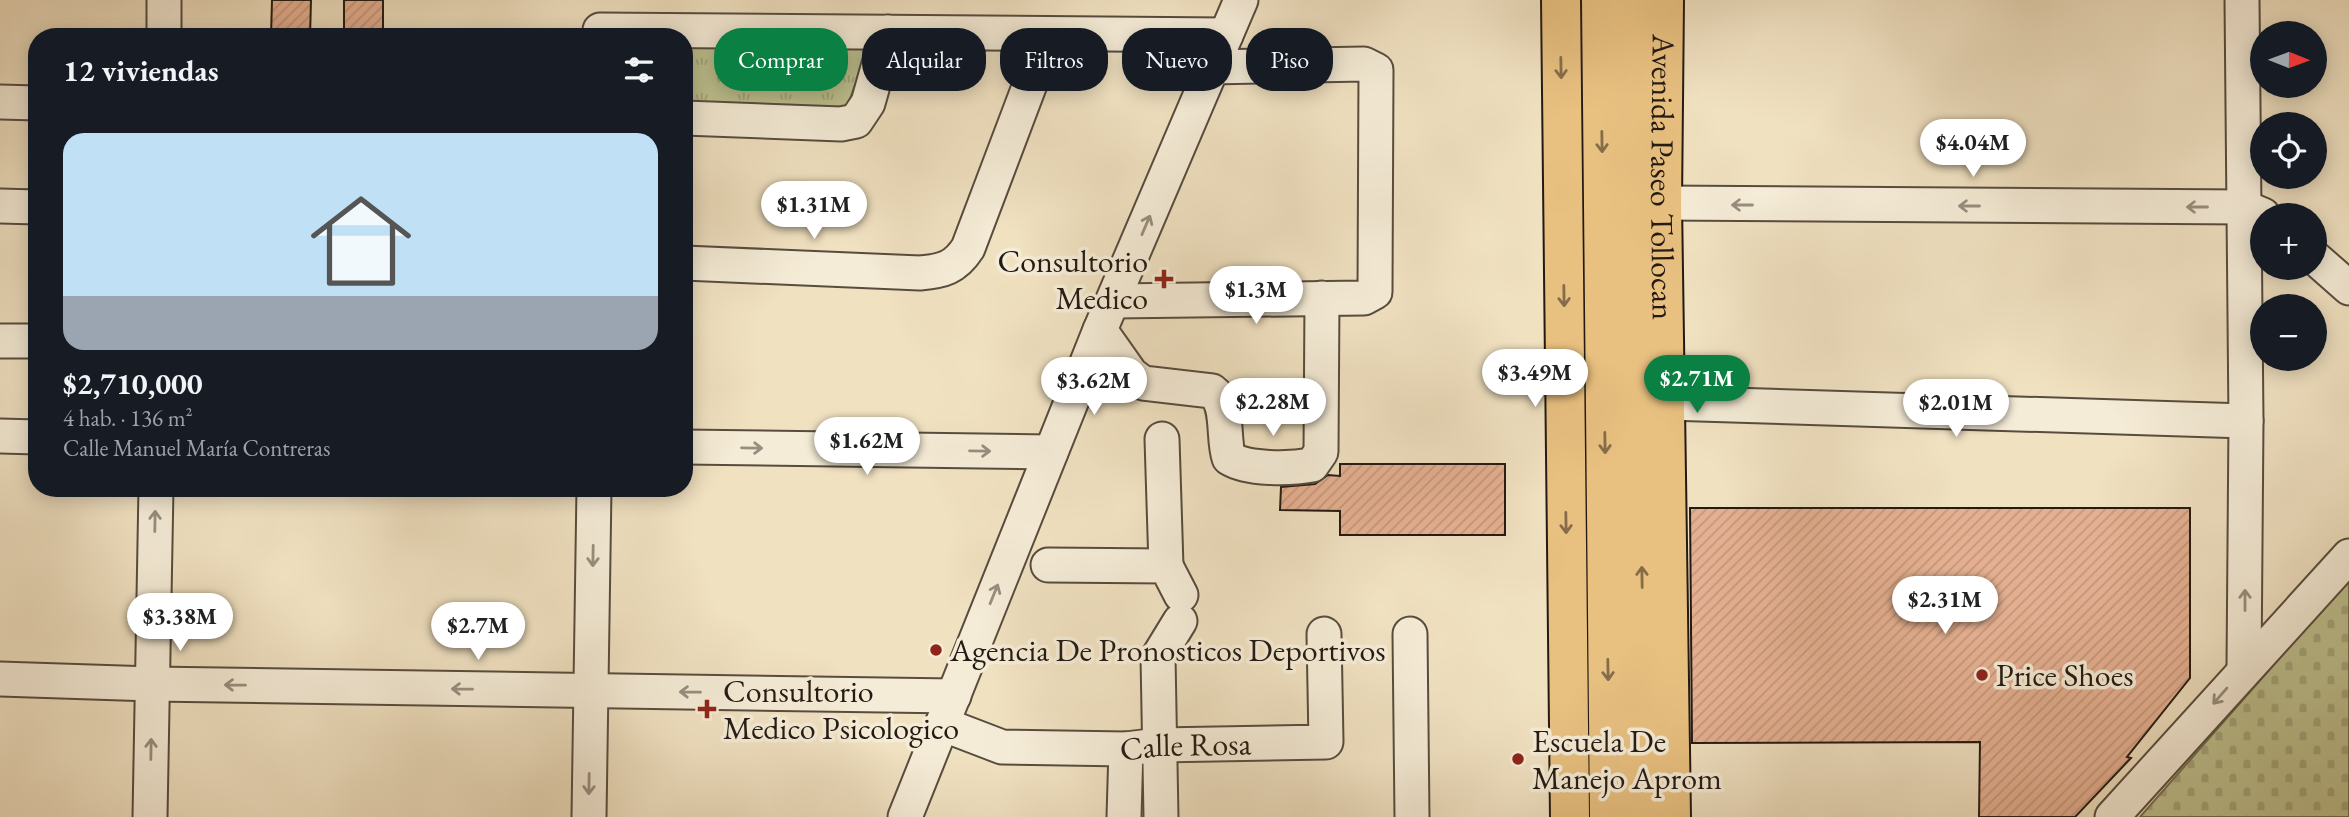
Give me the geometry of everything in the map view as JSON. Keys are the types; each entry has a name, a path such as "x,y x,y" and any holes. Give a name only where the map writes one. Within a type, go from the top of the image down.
{"main road":[{"name":"Avenida Paseo Tollocan","path":"1601,0 1609,817"},
{"name":"Avenida Paseo Tollocan","path":"1654,3 1667,403 1671,817"},
{"name":"Avenida Paseo Tollocan","path":"1644,817 1654,3"},
{"path":"1561,5 1570,817"}],"street":[{"path":"164,0 164,28"},
{"path":"1229,28 1241,0"},
{"path":"2242,0 2254,203"},
{"path":"601,22 862,32"},
{"path":"1107,315 1322,298 1364,298 1375,292 1376,71 1364,64 1232,66"},
{"path":"693,118 841,124 856,121 868,103 871,91"},
{"path":"693,263 920,273 948,270 968,248 1027,91"},
{"path":"905,817 1051,452 1201,91"},
{"path":"0,102 28,103"},
{"path":"1662,203 2250,211"},
{"path":"0,206 28,207"},
{"path":"2327,269 2349,288"},
{"path":"2244,668 2246,421 2251,280"},
{"path":"1107,315 1132,374 1143,383 1212,391 1218,395 1229,458 1249,464 1301,467 1318,460 1321,452 1322,298"},
{"path":"0,341 28,341"},
{"path":"1667,403 2246,421"},
{"path":"0,436 28,437"},
{"path":"1161,817 1158,657 1175,594 1162,439"},
{"path":"693,447 1051,452"},
{"path":"150,817 156,497"},
{"path":"589,817 594,497"},
{"path":"2112,817 2349,555"},
{"path":"1048,565 1175,594"},
{"name":"Calle Rosa","path":"948,710 1002,747 1126,749 1159,745 1326,742 1324,634"},
{"path":"1410,634 1412,817"},
{"path":"0,679 591,691 948,710"},
{"path":"1125,817 1126,749"}],"green space":[{"path":"862,32 862,65 841,124 693,118 693,37 714,36 714,91 848,91 848,33"},
{"path":"2349,579 2349,817 2140,817"}],"building":[{"path":"272,0 311,0 310,28 271,28"},
{"path":"344,0 383,0 383,28 344,28"},
{"path":"1340,464 1505,464 1505,535 1340,535 1340,511 1280,510 1281,487 1315,484 1328,475 1340,476"},
{"path":"1690,508 2190,508 2190,678 2127,757 2131,758 2075,817 1979,817 1980,742 1692,743"}],"place":[{"name":"Consultorio Medico","path":"1164,279"},
{"name":"Agencia De Pronosticos Deportivos","path":"936,650"},
{"name":"Price Shoes","path":"1982,675"},
{"name":"Consultorio Medico Psicologico","path":"707,709"},
{"name":"Escuela De Manejo Aprom","path":"1518,759"}]}
